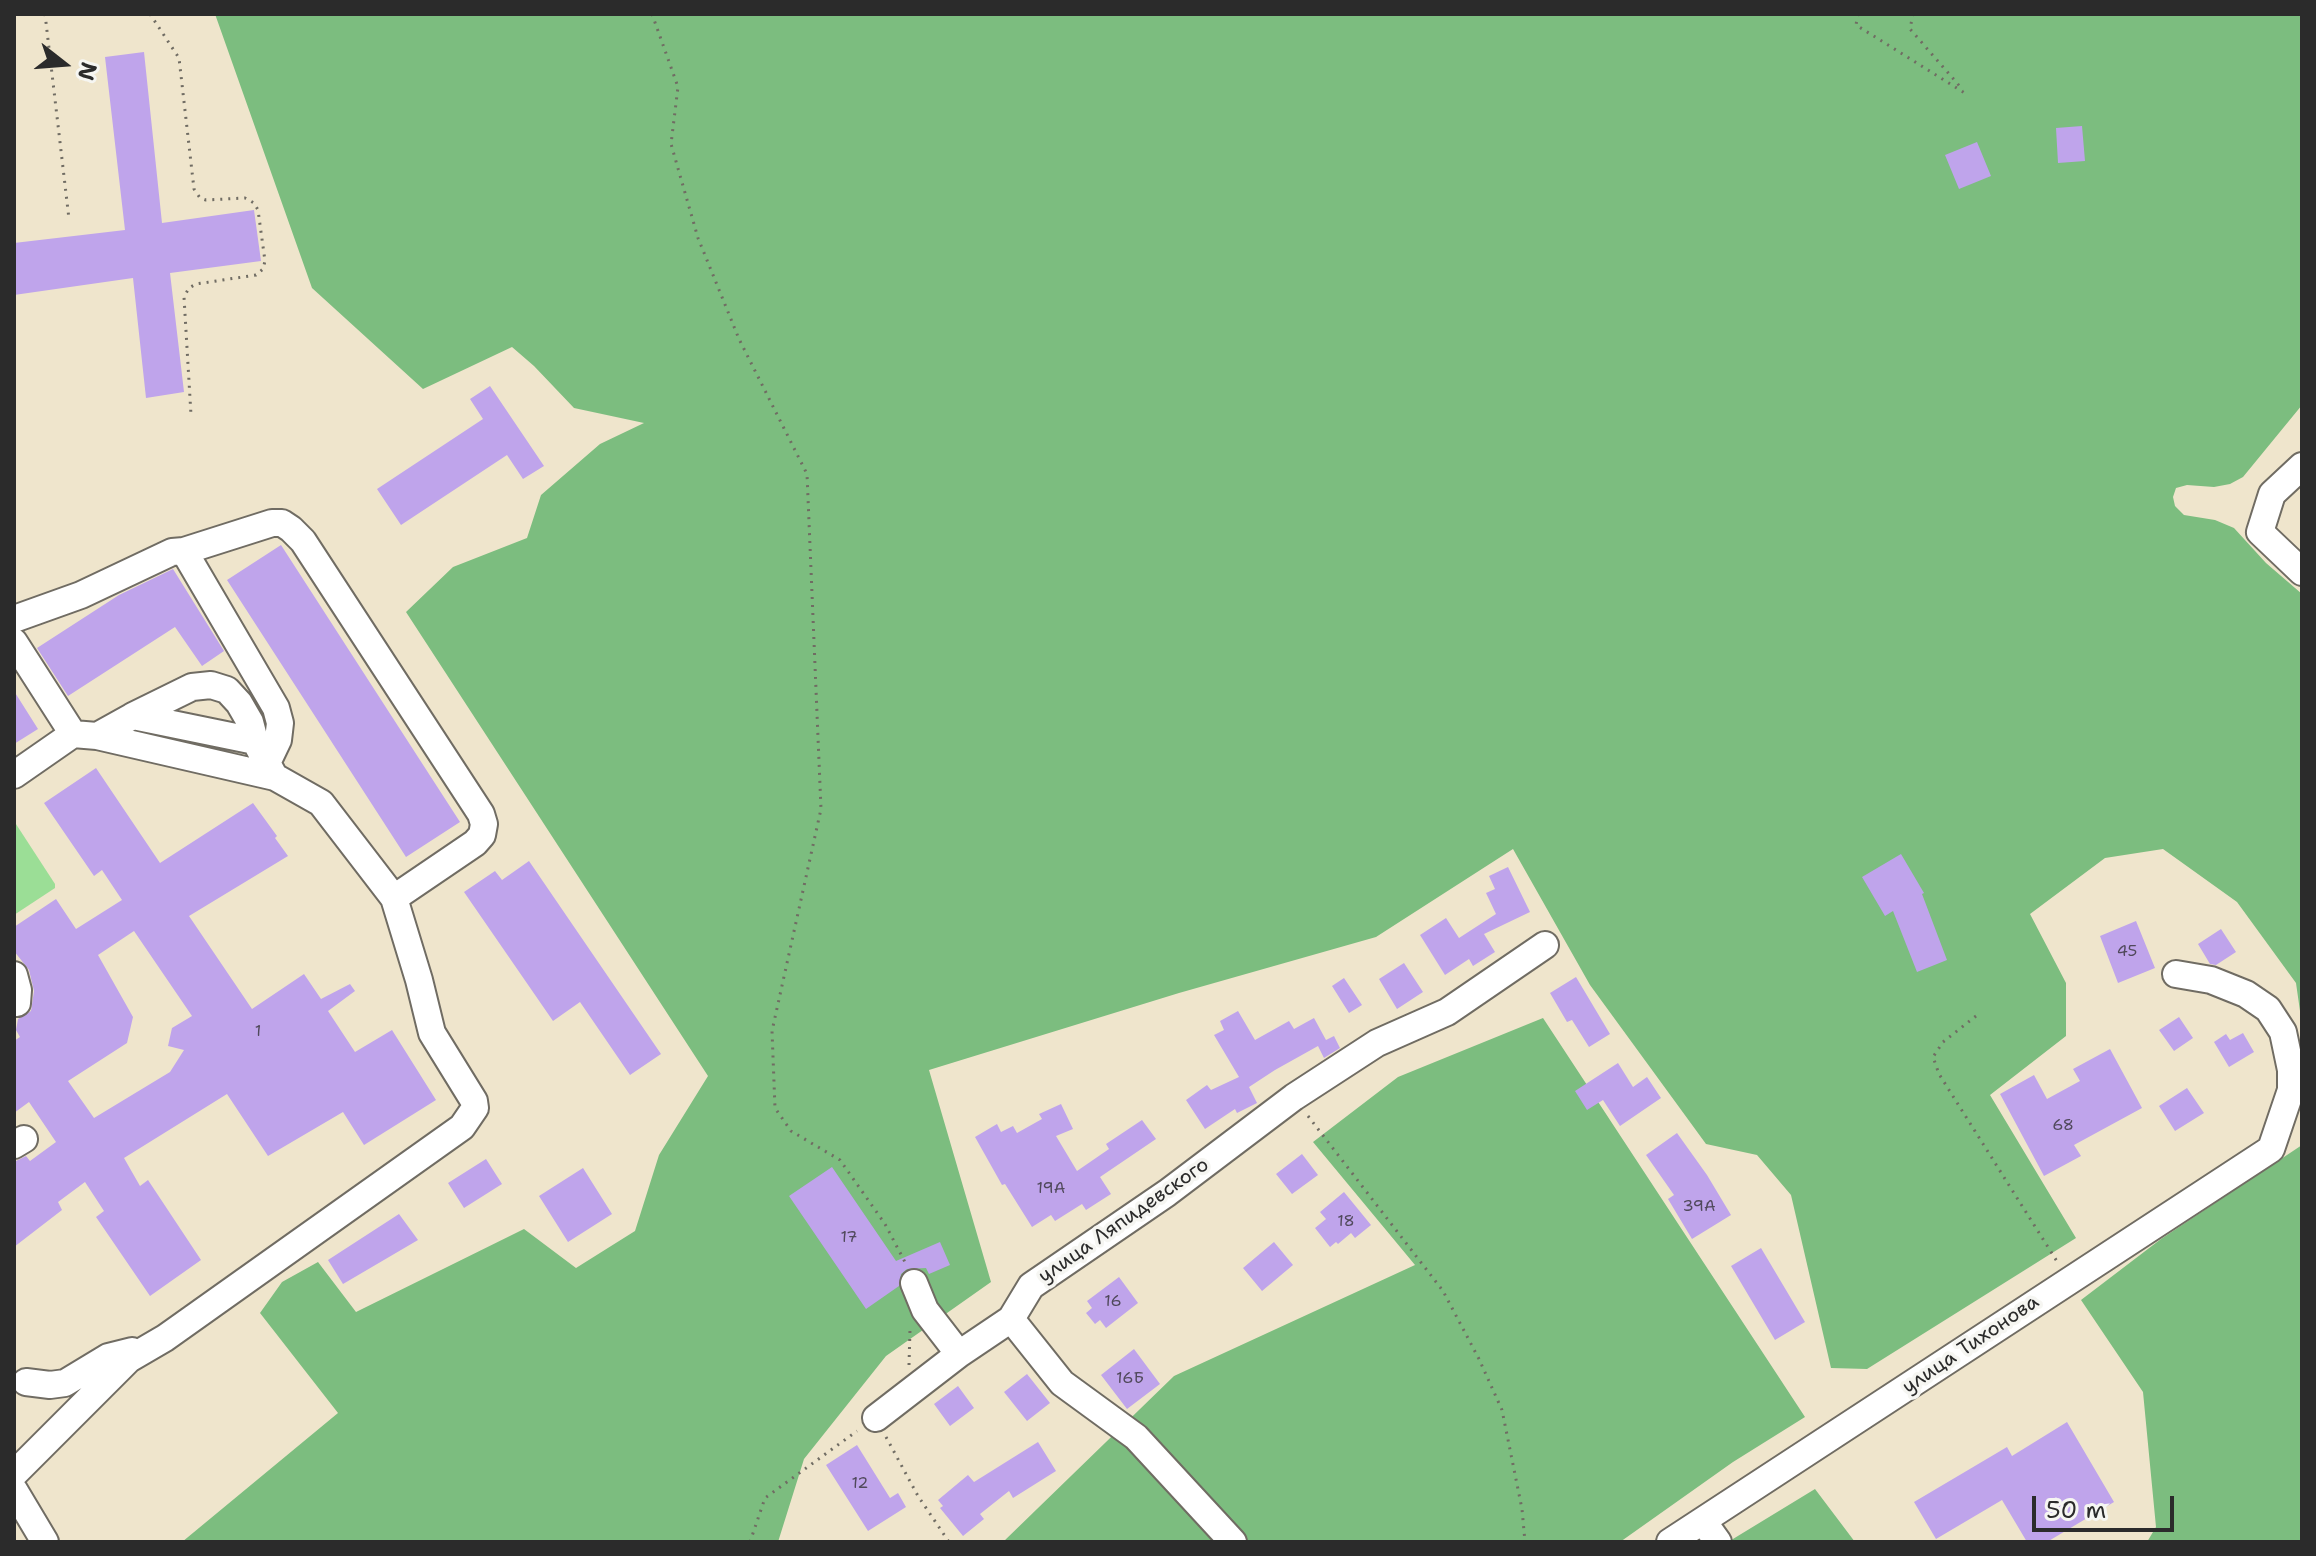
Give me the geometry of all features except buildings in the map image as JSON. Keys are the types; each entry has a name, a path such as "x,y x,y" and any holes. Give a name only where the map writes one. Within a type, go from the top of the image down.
{"street":[{"path":"2302,466 2272,494 2260,532 2302,572"},
{"path":"14,619 81,595 172,552 272,523 282,523 291,529 303,541 481,814 484,824 482,835 475,843 394,898"},
{"path":"184,551 276,708 280,723 278,740 265,760"},
{"path":"14,642 85,735 265,760"},
{"path":"14,775 85,735 192,687 211,685 227,690 239,703 265,760"},
{"path":"14,1474 129,1359 165,1338 462,1127 471,1117 474,1101 432,1033 394,898 321,803 265,760 133,716"},
{"name":"улица Ляпидевского","path":"876,1418 959,1354 1011,1319 1031,1286 1167,1193 1294,1097 1377,1043 1447,1012 1545,945"},
{"name":"улица Тихонова","path":"1670,1542 1710,1532 1828,1441 2069,1279 2271,1149 2291,1090 2291,1070 2283,1032 2268,1009 2246,994 2211,980 2176,974"},
{"path":"14,975 17,1003"},
{"path":"914,1283 925,1310 959,1354"},
{"path":"1011,1319 1062,1383 1136,1437 1233,1542"},
{"path":"20,1375 50,1385 65,1383 108,1357 143,1349"},
{"path":"20,1375 73,1414"},
{"path":"14,1490 45,1542"}],"path":[{"path":"45,14 69,219"},
{"path":"150,14 179,58 194,189 206,200 245,198 254,203 258,210 265,261 263,269 256,275 196,284 189,288 184,297 191,415"},
{"path":"652,14 678,87 671,144 698,238 739,339 807,474 821,809 772,1031 775,1108 791,1131 840,1160 885,1224"},
{"path":"1858,14 1856,25 1968,95 1910,29 1913,14"},
{"path":"1976,1016 1943,1042 1933,1057 1939,1074 2069,1279"},
{"path":"1294,1097 1443,1291 1479,1359 1502,1410 1522,1509 1525,1542"},
{"path":"750,1542 765,1498 876,1418"}],"green space":[{"path":"215,14 2302,14 2302,405 2243,477 2214,487 2187,485 2176,488 2173,497 2175,506 2184,515 2215,520 2234,528 2266,563 2302,594 2302,1025 2296,983 2237,902 2163,849 2105,858 2030,914 2066,983 2066,1036 1990,1095 2076,1238 1867,1369 1831,1368 1791,1195 1757,1155 1706,1144 1590,985 1513,849 1376,937 1179,993 929,1070 991,1282 886,1356 804,1459 778,1542 182,1542 338,1413 260,1313 282,1282 318,1262 356,1312 524,1229 576,1268 635,1231 659,1155 708,1076 406,612 453,567 527,538 541,495 600,444 644,423 574,408 512,347 423,389 312,288"},
{"path":"14,821 55,888 14,915"},
{"path":"1543,1018 1805,1417 1733,1462 1620,1542 1003,1542 1174,1376 1415,1265 1313,1142 1398,1077"},
{"path":"2302,1145 2302,1542 2147,1542 2156,1527 2143,1392 2081,1300 2161,1239"},
{"path":"1815,1489 1855,1542 1728,1542"}]}
